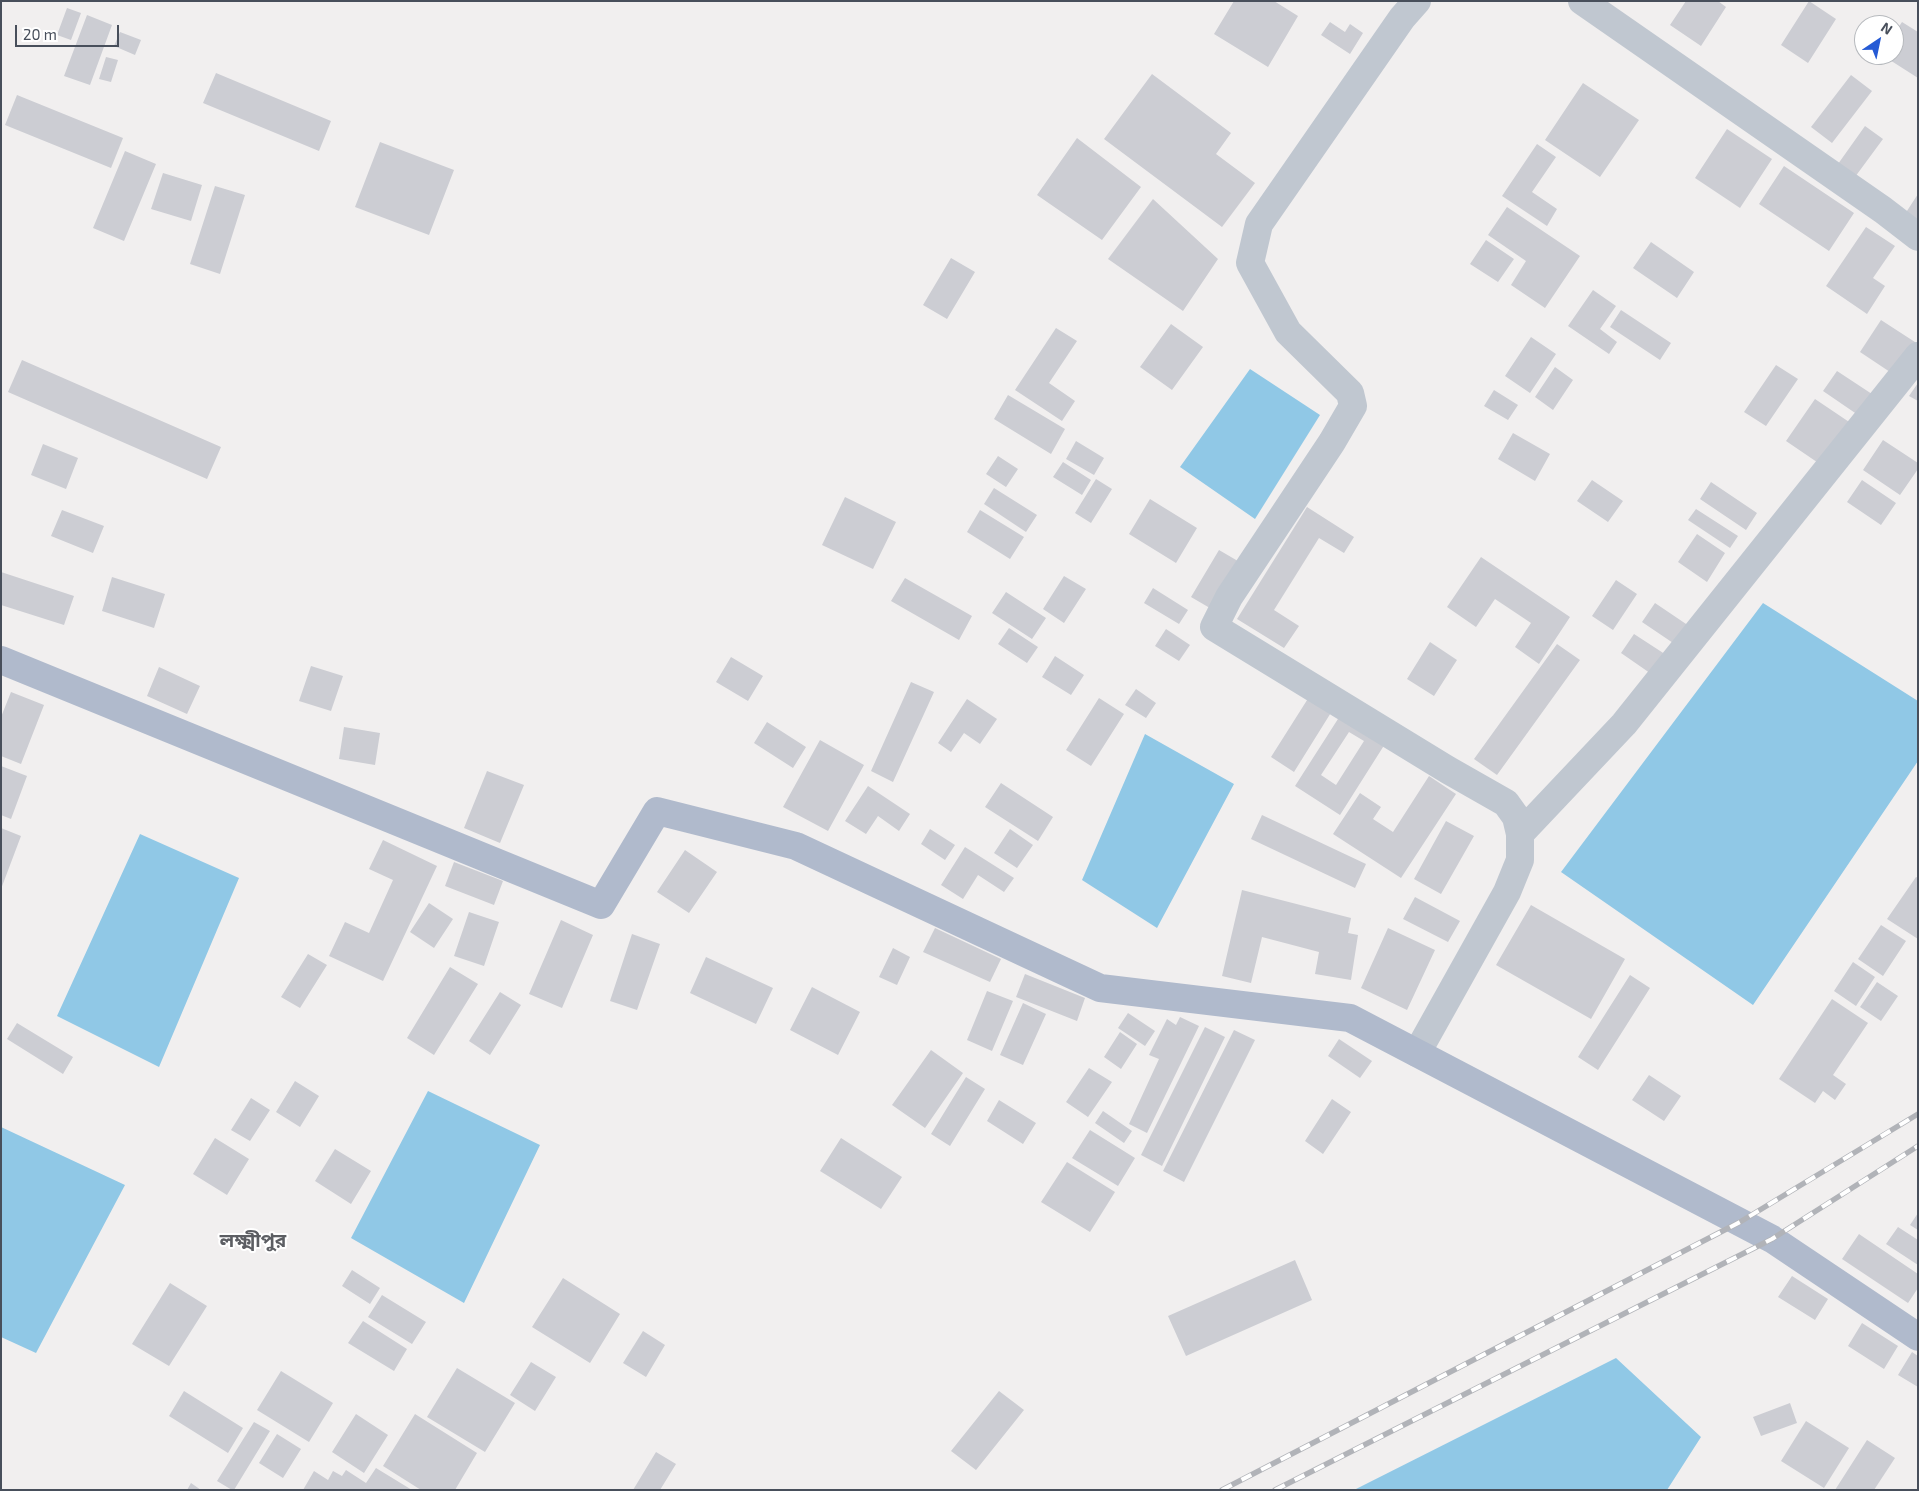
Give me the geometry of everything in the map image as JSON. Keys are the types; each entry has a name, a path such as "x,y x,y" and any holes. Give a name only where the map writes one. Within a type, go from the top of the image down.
{"main road":[{"path":"1,660 601,905 657,811 796,846 1100,988 1350,1018 1772,1239 1918,1337"}],"street":[{"path":"1417,1 1402,18 1259,224 1250,263 1288,332 1350,393 1353,406 1332,442 1229,597 1214,627 1448,770 1506,803 1516,817 1520,834 1520,860 1507,892 1417,1053"},
{"path":"1582,1 1883,210 1918,237"},
{"path":"1520,834 1624,724 1918,356"}],"water":[{"path":"1250,369 1320,415 1255,519 1180,467"},
{"path":"1763,603 1918,701 1918,761 1753,1005 1561,872"},
{"path":"1145,734 1234,784 1157,928 1082,880"},
{"path":"140,834 239,878 159,1067 57,1016"},
{"path":"428,1091 540,1145 464,1303 351,1238"},
{"path":"1,1127 125,1185 36,1353 1,1337"},
{"path":"1616,1358 1701,1437 1667,1490 1354,1490"}],"building":[{"path":"1234,1 1274,1 1298,16 1268,67 1214,34"},
{"path":"1686,1 1718,1 1726,7 1701,46 1670,25"},
{"path":"1809,1 1836,19 1808,63 1781,45"},
{"path":"67,8 81,13 71,40 57,35"},
{"path":"87,15 112,25 90,85 64,76"},
{"path":"1330,22 1345,32 1350,24 1363,33 1350,54 1321,35"},
{"path":"1904,23 1918,32 1918,78 1898,65 1904,65"},
{"path":"120,32 141,40 135,55 114,46"},
{"path":"106,57 118,60 111,82 99,79"},
{"path":"216,73 331,121 319,151 203,103"},
{"path":"1152,74 1231,133 1216,154 1255,183 1222,227 1104,139"},
{"path":"1851,75 1872,91 1832,143 1811,127"},
{"path":"1583,83 1639,120 1600,177 1545,140"},
{"path":"17,95 123,138 111,168 5,125"},
{"path":"1865,126 1883,139 1855,177 1838,164"},
{"path":"1727,129 1772,159 1740,208 1695,178"},
{"path":"1077,138 1141,187 1102,240 1037,195"},
{"path":"380,142 454,170 429,235 355,207"},
{"path":"1537,144 1556,157 1532,192 1557,209 1547,226 1502,196"},
{"path":"125,151 156,164 124,241 93,228"},
{"path":"1784,166 1854,213 1829,251 1759,204"},
{"path":"163,173 202,185 191,221 151,209"},
{"path":"215,186 245,195 220,274 190,264"},
{"path":"1918,194 1918,222 1905,214"},
{"path":"1153,199 1218,259 1183,311 1108,259"},
{"path":"1507,207 1580,256 1545,308 1511,285 1526,261 1488,235"},
{"path":"1866,227 1895,246 1873,278 1885,286 1867,314 1826,286"},
{"path":"1486,240 1514,259 1498,282 1470,264"},
{"path":"1651,242 1694,272 1677,298 1633,268"},
{"path":"951,258 975,272 947,319 923,305"},
{"path":"1593,290 1616,306 1600,329 1617,342 1609,354 1568,326"},
{"path":"1621,310 1671,343 1660,360 1610,327"},
{"path":"1881,320 1918,344 1902,380 1860,352"},
{"path":"1171,324 1203,347 1172,390 1140,367"},
{"path":"1056,328 1077,341 1049,383 1075,401 1062,421 1015,390"},
{"path":"1531,337 1556,354 1530,393 1505,376"},
{"path":"22,360 221,447 207,479 8,392"},
{"path":"1776,365 1798,379 1766,426 1744,412"},
{"path":"1555,367 1573,380 1553,410 1535,397"},
{"path":"1837,371 1875,396 1861,417 1823,391"},
{"path":"1918,383 1918,401 1909,396"},
{"path":"1494,390 1518,405 1508,420 1484,406"},
{"path":"1008,395 1065,429 1051,454 994,419"},
{"path":"1815,399 1864,432 1836,475 1786,441"},
{"path":"1513,433 1550,454 1535,481 1498,459"},
{"path":"1883,440 1918,463 1918,469 1900,495 1863,470"},
{"path":"1076,441 1104,458 1094,475 1066,459"},
{"path":"43,444 78,458 66,489 31,475"},
{"path":"998,456 1018,469 1006,487 986,474"},
{"path":"1063,462 1091,480 1082,495 1053,477"},
{"path":"1096,479 1112,489 1091,523 1075,513"},
{"path":"1592,480 1623,501 1608,522 1577,501"},
{"path":"1862,480 1896,503 1881,525 1847,502"},
{"path":"1711,482 1757,513 1746,530 1700,499"},
{"path":"994,488 1037,515 1026,532 984,504"},
{"path":"845,497 896,522 873,569 822,545"},
{"path":"1150,499 1197,528 1176,563 1129,534"},
{"path":"1307,507 1354,537 1344,553 1319,538 1274,610 1299,626 1284,648 1237,619"},
{"path":"1696,509 1738,536 1730,548 1688,520"},
{"path":"62,510 104,526 93,553 51,536"},
{"path":"980,510 1024,537 1010,559 967,532"},
{"path":"1697,534 1725,553 1707,582 1678,562"},
{"path":"1219,550 1243,564 1215,611 1191,597"},
{"path":"1481,557 1570,617 1539,664 1515,647 1531,623 1495,599 1476,627 1447,607"},
{"path":"1,572 74,596 64,625 1,605"},
{"path":"1064,576 1086,589 1064,623 1043,609"},
{"path":"112,577 165,594 154,628 102,611"},
{"path":"905,578 972,616 959,640 891,601"},
{"path":"1616,580 1637,594 1613,630 1592,616"},
{"path":"1153,588 1188,610 1179,624 1144,603"},
{"path":"1006,592 1046,618 1032,639 992,613"},
{"path":"1655,603 1692,628 1679,647 1642,622"},
{"path":"1009,628 1038,647 1027,663 998,644"},
{"path":"1166,629 1190,645 1179,661 1155,646"},
{"path":"1634,634 1674,660 1660,680 1621,653"},
{"path":"1430,642 1457,660 1434,696 1407,679"},
{"path":"1557,644 1580,660 1497,775 1474,759"},
{"path":"1055,656 1084,675 1071,695 1042,677"},
{"path":"731,657 763,676 748,701 716,682"},
{"path":"311,666 343,676 331,711 299,701"},
{"path":"159,667 200,686 187,714 147,696"},
{"path":"911,682 934,692 893,782 871,771"},
{"path":"1136,689 1156,703 1146,718 1125,705"},
{"path":"11,692 44,705 21,764 1,756 1,717"},
{"path":"1309,697 1332,711 1294,772 1271,757"},
{"path":"1099,698 1124,714 1091,766 1066,750"},
{"path":"967,699 997,719 980,744 964,733 951,752 938,743"},
{"path":"1345,708 1390,736 1340,815 1295,786","holes":["1349,732 1364,741 1336,785 1321,775"]},
{"path":"767,722 806,747 793,768 754,743"},
{"path":"344,727 380,733 375,765 339,759"},
{"path":"820,740 864,765 828,831 783,807"},
{"path":"1,766 27,776 11,819 1,815"},
{"path":"487,771 524,785 500,843 464,828"},
{"path":"1429,776 1456,794 1401,878 1333,834 1360,793 1381,807 1373,819 1393,832"},
{"path":"1001,783 1053,817 1038,841 985,807"},
{"path":"868,786 910,814 899,831 878,816 866,834 845,821"},
{"path":"1262,815 1366,864 1355,888 1251,839"},
{"path":"1446,821 1474,836 1441,894 1414,879"},
{"path":"1,828 21,836 1,889"},
{"path":"930,829 955,845 945,860 921,844"},
{"path":"1010,829 1033,845 1017,868 994,853"},
{"path":"383,840 437,866 383,981 329,956 345,922 369,933 393,880 369,869"},
{"path":"965,847 1014,878 1004,892 978,875 963,899 941,885"},
{"path":"685,850 717,872 689,913 657,892"},
{"path":"454,862 503,881 494,905 445,886"},
{"path":"1916,877 1918,878 1918,939 1887,919"},
{"path":"1242,890 1351,918 1348,933 1358,935 1351,980 1315,974 1319,952 1262,937 1251,983 1222,976"},
{"path":"1415,897 1460,921 1448,942 1403,919"},
{"path":"429,903 453,919 434,948 410,932"},
{"path":"1531,905 1625,959 1591,1019 1496,965"},
{"path":"469,912 499,922 484,966 454,956"},
{"path":"561,920 593,935 562,1008 529,994"},
{"path":"1881,925 1906,941 1883,976 1858,959"},
{"path":"935,928 1001,959 990,982 923,952"},
{"path":"1388,928 1435,950 1407,1010 1361,988"},
{"path":"632,934 660,944 637,1010 610,1001"},
{"path":"893,948 910,957 897,985 879,977"},
{"path":"308,954 327,965 300,1008 281,997"},
{"path":"706,957 773,988 756,1024 690,993"},
{"path":"1853,962 1875,977 1856,1006 1834,991"},
{"path":"450,967 478,984 434,1055 407,1038"},
{"path":"1025,974 1085,998 1077,1021 1016,997"},
{"path":"1630,975 1650,988 1598,1070 1578,1057"},
{"path":"1877,982 1898,996 1881,1021 1860,1007"},
{"path":"812,987 860,1012 838,1055 790,1030"},
{"path":"987,991 1013,1001 992,1051 967,1040"},
{"path":"500,992 521,1005 490,1055 469,1041"},
{"path":"1832,999 1868,1023 1833,1075 1846,1084 1835,1100 1823,1091 1815,1103 1779,1079"},
{"path":"1023,1003 1046,1014 1023,1065 1000,1055"},
{"path":"1128,1013 1155,1031 1145,1046 1118,1028"},
{"path":"1180,1017 1199,1026 1147,1133 1129,1124 1159,1059 1149,1055 1167,1019 1176,1025"},
{"path":"17,1023 73,1057 63,1074 7,1039"},
{"path":"1205,1027 1225,1037 1162,1166 1141,1155"},
{"path":"1234,1030 1255,1040 1184,1182 1163,1171"},
{"path":"1120,1032 1137,1044 1121,1069 1104,1057"},
{"path":"1339,1039 1372,1061 1360,1078 1328,1056"},
{"path":"931,1050 963,1073 925,1128 892,1105"},
{"path":"1089,1068 1112,1082 1088,1117 1066,1102"},
{"path":"1649,1075 1681,1096 1664,1121 1632,1100"},
{"path":"966,1077 985,1089 950,1146 931,1134"},
{"path":"295,1081 319,1096 300,1127 276,1112"},
{"path":"251,1098 270,1110 250,1141 231,1130"},
{"path":"1332,1099 1351,1112 1323,1154 1305,1141"},
{"path":"999,1100 1036,1123 1023,1144 987,1121"},
{"path":"1103,1111 1132,1131 1124,1143 1095,1123"},
{"path":"1090,1130 1135,1158 1118,1186 1072,1158"},
{"path":"215,1138 249,1159 227,1195 193,1174"},
{"path":"841,1138 902,1177 881,1209 820,1171"},
{"path":"335,1149 371,1171 351,1204 315,1181"},
{"path":"1067,1162 1115,1192 1090,1232 1041,1202"},
{"path":"1918,1213 1918,1230 1910,1225"},
{"path":"1898,1227 1918,1240 1918,1265 1886,1244"},
{"path":"1859,1234 1918,1274 1918,1288 1908,1303 1842,1259"},
{"path":"1295,1260 1312,1300 1186,1356 1168,1316"},
{"path":"352,1270 380,1288 370,1304 342,1286"},
{"path":"1792,1276 1828,1299 1815,1320 1778,1297"},
{"path":"563,1278 620,1314 590,1363 532,1327"},
{"path":"170,1283 207,1306 169,1366 132,1344"},
{"path":"382,1295 426,1322 412,1344 368,1317"},
{"path":"363,1321 407,1349 394,1371 348,1343"},
{"path":"1862,1323 1898,1346 1884,1369 1848,1346"},
{"path":"643,1331 665,1345 646,1377 623,1363"},
{"path":"1912,1352 1918,1356 1918,1387 1898,1375"},
{"path":"531,1362 556,1377 535,1411 510,1395"},
{"path":"457,1368 515,1403 485,1452 427,1417"},
{"path":"281,1371 333,1403 309,1442 257,1410"},
{"path":"184,1391 243,1428 228,1453 169,1416"},
{"path":"999,1391 1024,1410 976,1470 951,1451"},
{"path":"1790,1403 1797,1423 1761,1436 1753,1417"},
{"path":"356,1414 388,1435 364,1473 332,1452"},
{"path":"415,1414 477,1453 455,1490 421,1490 383,1466"},
{"path":"1806,1421 1849,1448 1824,1488 1781,1461"},
{"path":"254,1422 270,1431 234,1490 232,1490 217,1481"},
{"path":"277,1434 301,1449 283,1478 259,1463"},
{"path":"1867,1440 1895,1458 1874,1490 1835,1490"},
{"path":"656,1452 676,1464 660,1490 633,1490"},
{"path":"376,1468 412,1490 303,1490 314,1471 328,1480 333,1471 342,1476 346,1470 366,1483"},
{"path":"191,1483 201,1490 187,1490"}],"railway":[{"path":"1222,1490 1740,1222 1918,1114"},
{"path":"1275,1490 1772,1239 1918,1146"}],"district":[{"name":"লক্ষ্মীপুর","path":"253,1241"}]}
